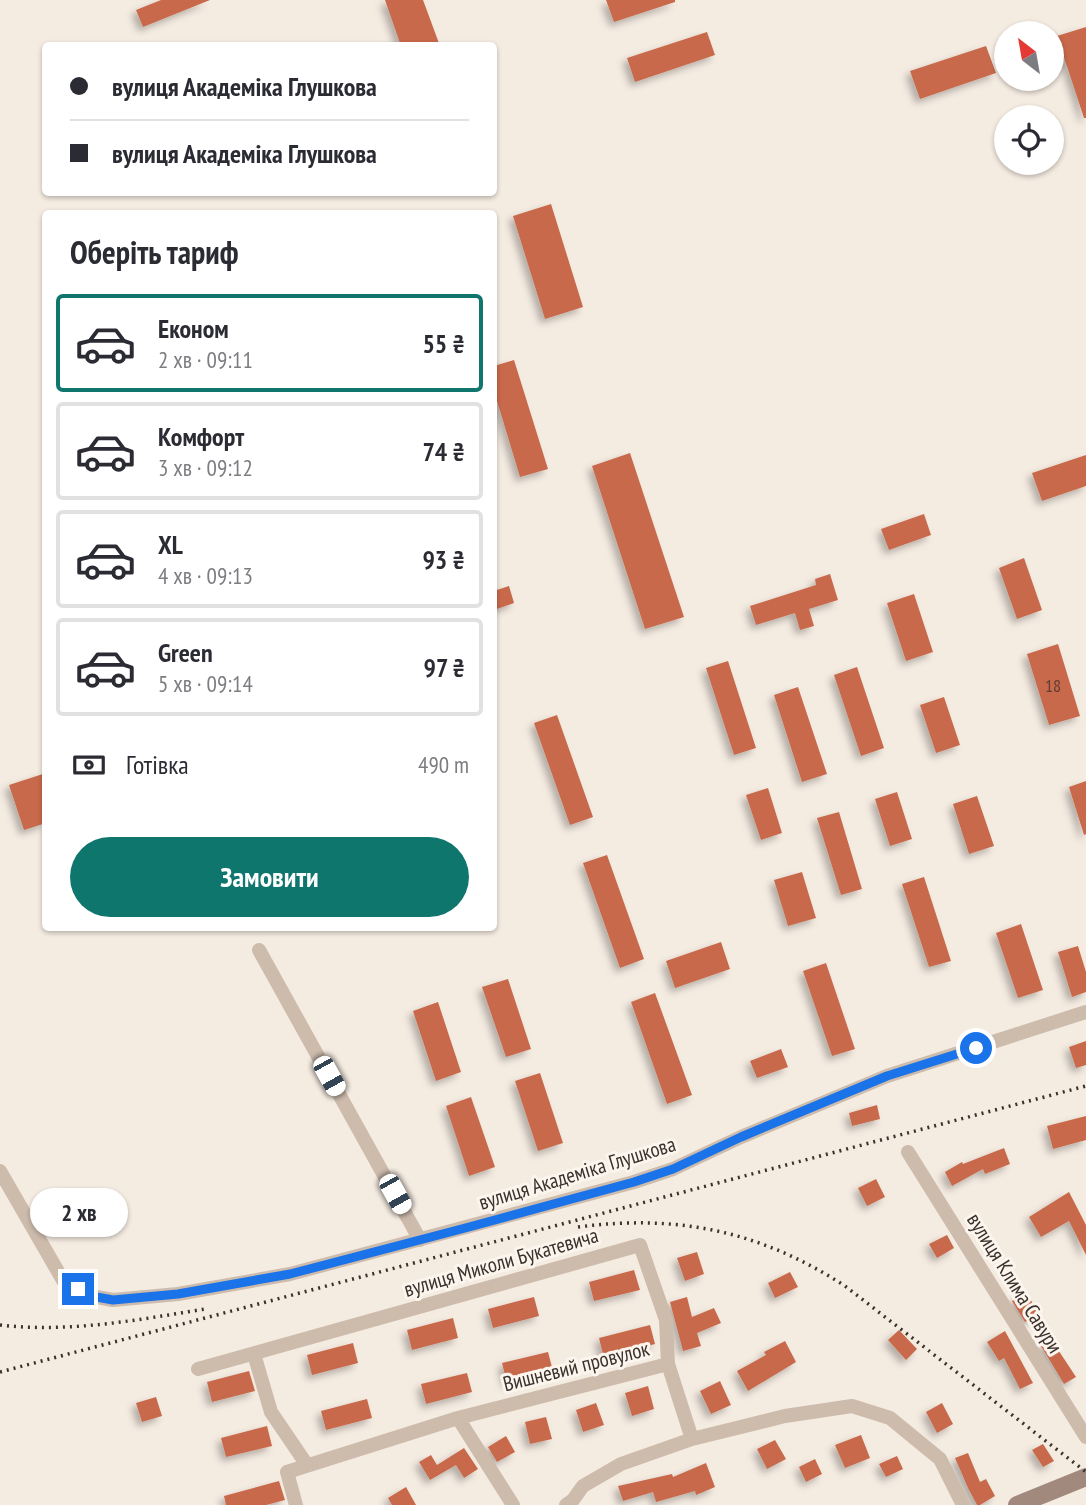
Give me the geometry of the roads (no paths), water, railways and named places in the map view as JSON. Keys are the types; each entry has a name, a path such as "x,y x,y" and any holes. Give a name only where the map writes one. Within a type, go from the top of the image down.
{"street":[{"path":"259,950 421,1240"},
{"name":"вулиця Академіка Глушкова","path":"0,1171 64,1282 91,1296 113,1300 178,1294 290,1274 634,1182 673,1169 741,1137 887,1076 1086,1012"},
{"name":"вулиця Клима Савури","path":"908,1152 1086,1437"},
{"name":"вулиця Миколи Букатевича","path":"198,1369 640,1245 666,1320 668,1364"},
{"path":"254,1354 271,1412 307,1465 287,1472 296,1505"},
{"name":"Вишневий провулок","path":"307,1465 458,1418 668,1364 692,1439"},
{"path":"566,1505 583,1486 621,1464 692,1439 785,1416 852,1405 890,1418 940,1459 963,1505"},
{"path":"458,1418 513,1505"},
{"path":"1018,1505 1086,1477"}],"railway":[{"path":"0,1372 1086,1086"},
{"path":"578,1227 650,1223 684,1225 750,1240 813,1267 845,1286 1086,1472"},
{"path":"0,1325 77,1326 205,1309"}]}
